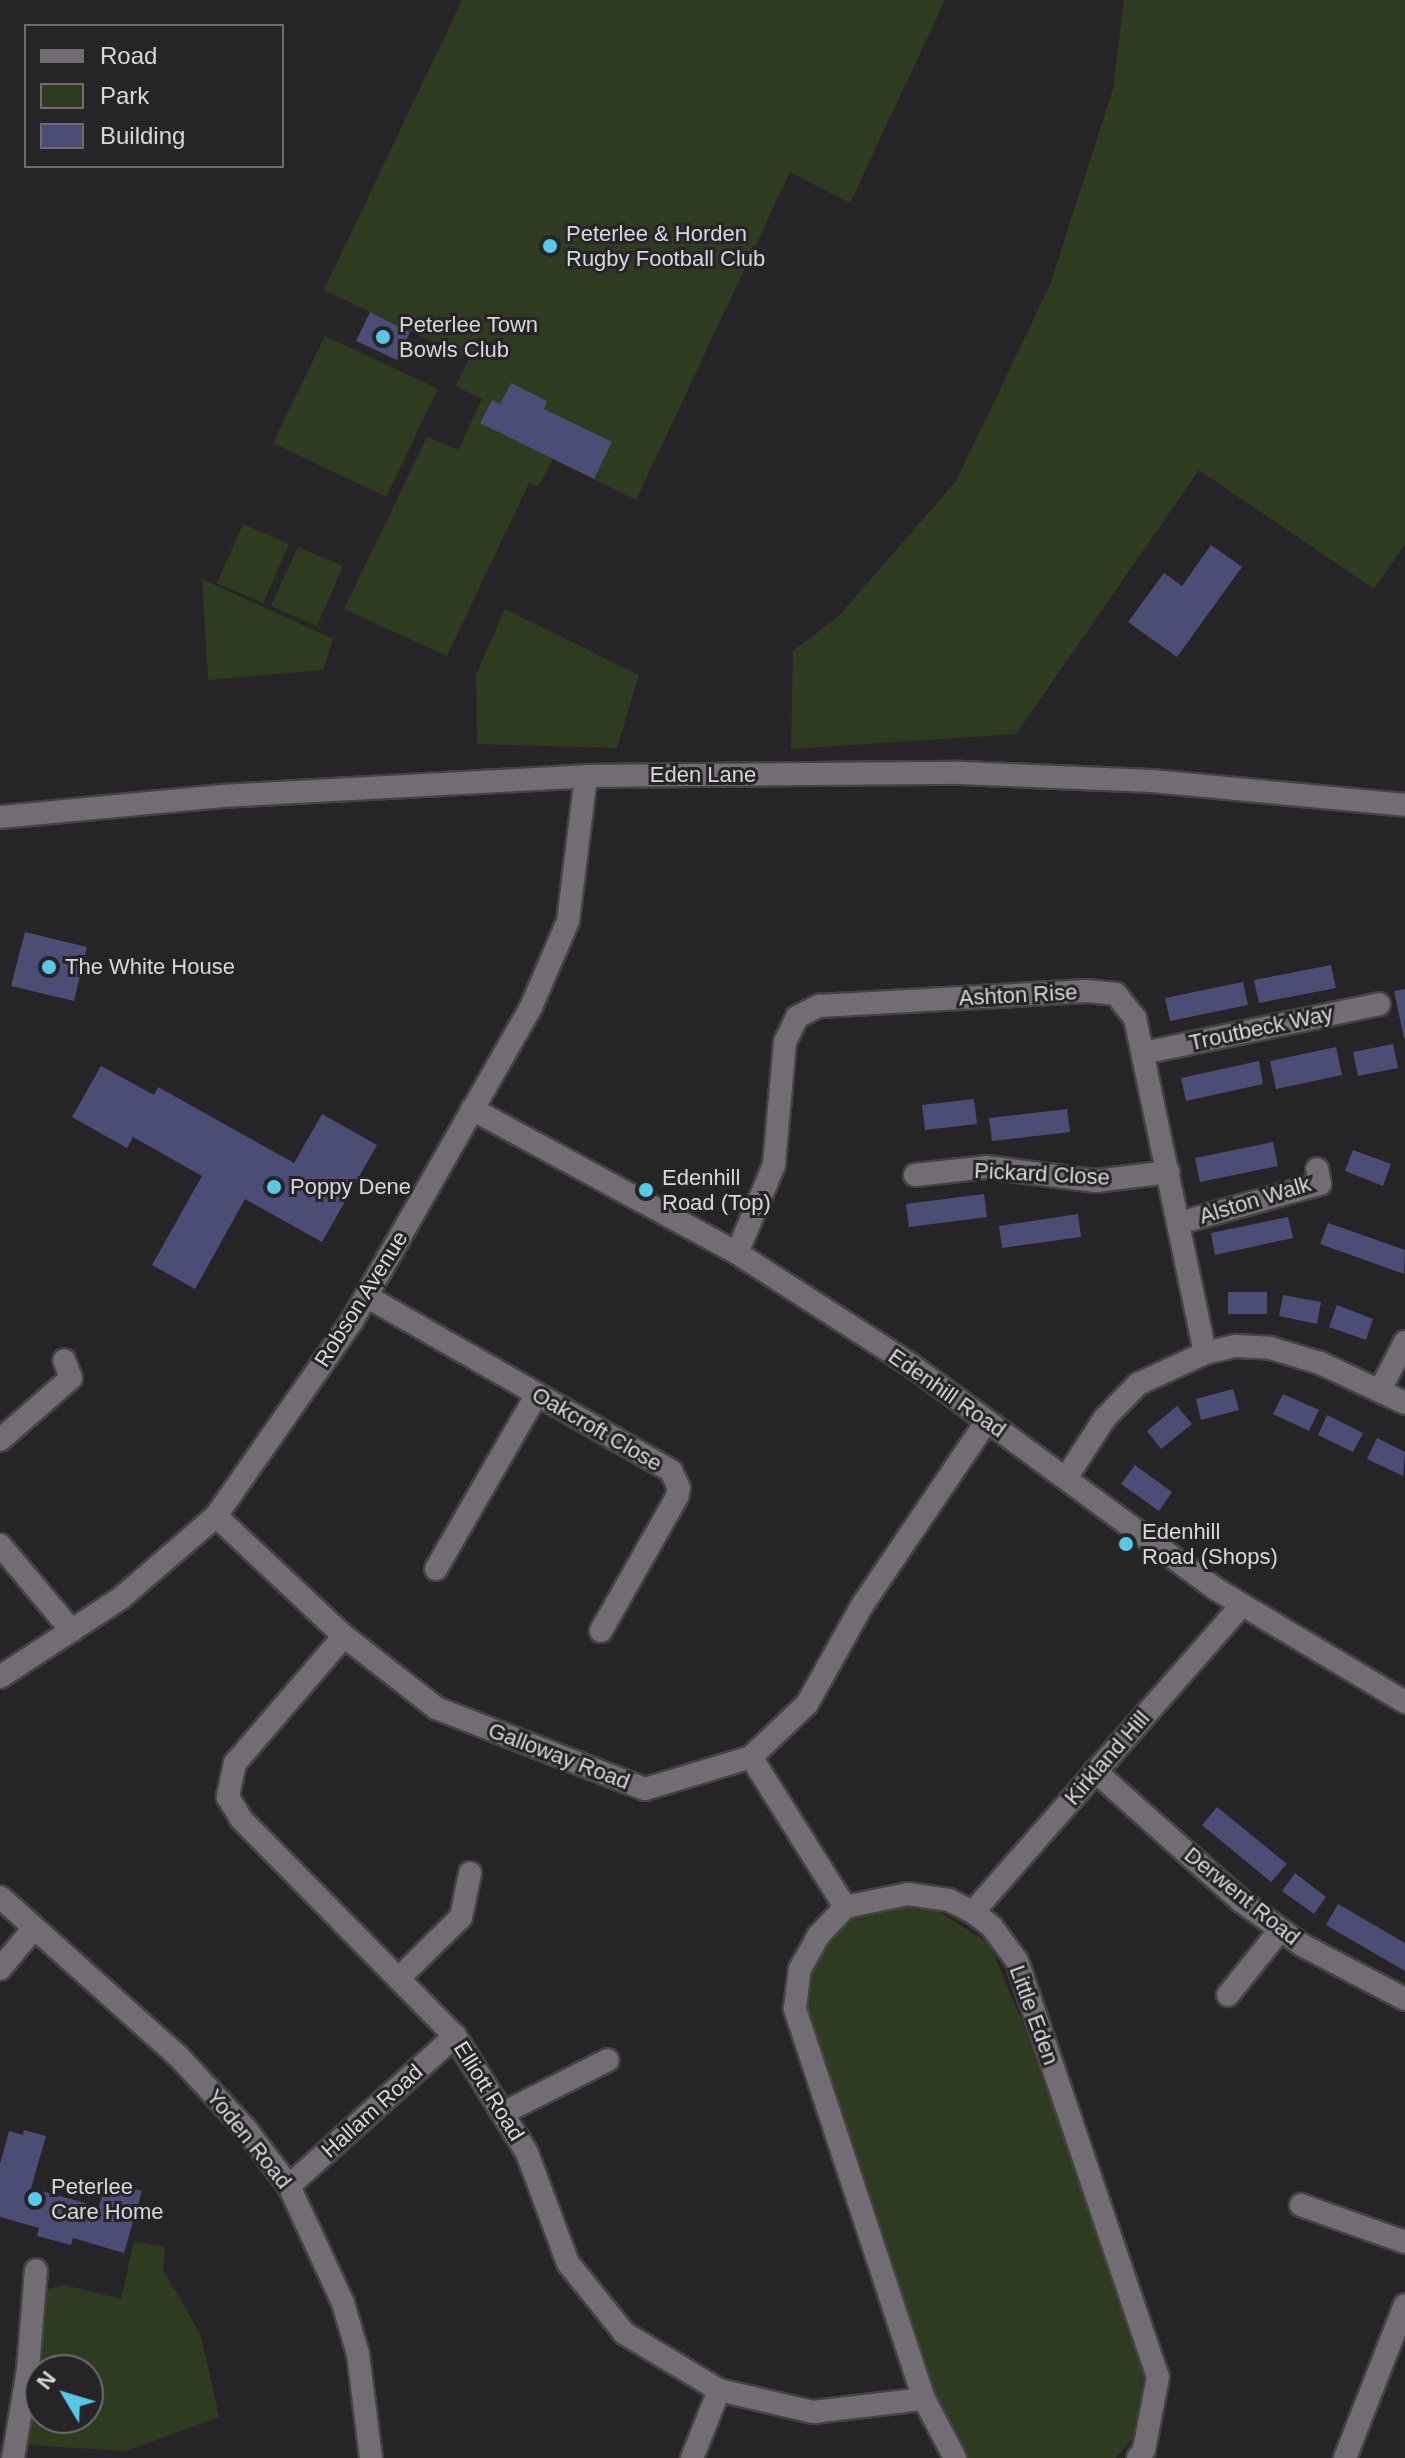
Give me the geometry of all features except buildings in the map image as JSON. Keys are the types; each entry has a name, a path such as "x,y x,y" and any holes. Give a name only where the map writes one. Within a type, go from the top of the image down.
{"street":[{"name":"Eden Lane","path":"0,817 222,796 586,776 961,773 1152,781 1405,805"},
{"name":"Robson Avenue","path":"0,1677 121,1598 216,1516 366,1296 531,1007 568,921 586,776"},
{"name":"Ashton Rise","path":"737,1253 774,1165 785,1042 797,1017 819,1006 1087,991 1116,994 1135,1018 1205,1353"},
{"name":"Troutbeck Way","path":"1143,1053 1379,1004"},
{"name":"Edenhill Road","path":"472,1109 737,1253 987,1421 1242,1605 1405,1702"},
{"name":"Pickard Close","path":"915,1175 986,1167 1096,1181 1168,1172"},
{"name":"Alston Walk","path":"1179,1223 1320,1184 1317,1169"},
{"name":"Oakcroft Close","path":"366,1296 671,1471 679,1488 601,1631"},
{"path":"1380,1390 1405,1342"},
{"path":"1066,1478 1105,1418 1138,1384 1205,1353 1236,1346 1270,1348 1320,1363 1405,1403"},
{"path":"0,1440 71,1378 64,1360"},
{"path":"436,1569 537,1394"},
{"name":"Galloway Road","path":"216,1516 344,1636 436,1708 645,1789 703,1776 751,1757 807,1704 863,1604 987,1421"},
{"path":"0,1545 72,1631"},
{"name":"Kirkland Hill","path":"973,1912 1242,1605"},
{"name":"Elliott Road","path":"344,1636 235,1763 228,1797 241,1819 401,1976 455,2036 505,2112 527,2153 568,2263 624,2333 719,2390 813,2412 924,2399"},
{"path":"751,1757 845,1907 819,1935 800,1969 795,2008 924,2399 955,2458"},
{"name":"Derwent Road","path":"1095,1771 1280,1930 1405,1999"},
{"path":"401,1976 461,1917 470,1873"},
{"name":"Little Eden","path":"845,1907 908,1894 949,1900 973,1912 1017,1961 1158,2377 1146,2455"},
{"name":"Yoden Road","path":"0,1897 178,2056 245,2128 289,2186 343,2303 358,2354 371,2458"},
{"path":"0,1969 34,1928"},
{"path":"1228,1995 1280,1930"},
{"name":"Hallam Road","path":"289,2186 455,2036"},
{"path":"505,2112 608,2060"},
{"path":"1301,2205 1405,2242"},
{"path":"13,2458 28,2369 36,2270"},
{"path":"1345,2458 1405,2305"},
{"path":"692,2458 719,2390"}],"green space":[{"name":"Peterlee & Horden Rugby Football Club","path":"462,0 945,0 850,203 790,172 636,500 553,459 538,487 529,483 447,656 344,609 427,437 458,450 482,399 456,386 469,359 324,290"},
{"path":"1124,0 1405,0 1405,544 1374,589 1199,470 1016,734 791,749 793,651 838,617 956,481 1050,285 1113,89"},
{"path":"325,336 438,389 386,497 273,443"},
{"path":"243,524 289,544 263,603 217,583"},
{"path":"298,547 343,566 317,626 271,606"},
{"path":"202,579 333,639 323,670 208,680"},
{"path":"505,609 639,675 617,748 477,744 476,675"},
{"path":"928,1905 989,1943 1025,2028 1145,2371 1135,2436 1116,2458 967,2458 954,2447 927,2387 803,2003 824,1940 864,1908"},
{"path":"134,2241 165,2247 163,2269 201,2336 219,2417 126,2451 27,2445 29,2434 104,2434 104,2354 39,2354 45,2290 64,2285 121,2299"}],"place":[{"name":"Peterlee & Horden Rugby Football Club","path":"550,246"},
{"name":"Peterlee Town Bowls Club","path":"383,337"},
{"name":"The White House","path":"49,967"},
{"name":"Poppy Dene","path":"274,1187"},
{"name":"Edenhill Road (Top)","path":"646,1190"},
{"name":"Edenhill Road (Shops)","path":"1126,1544"},
{"name":"Peterlee Care Home","path":"35,2199"}]}
